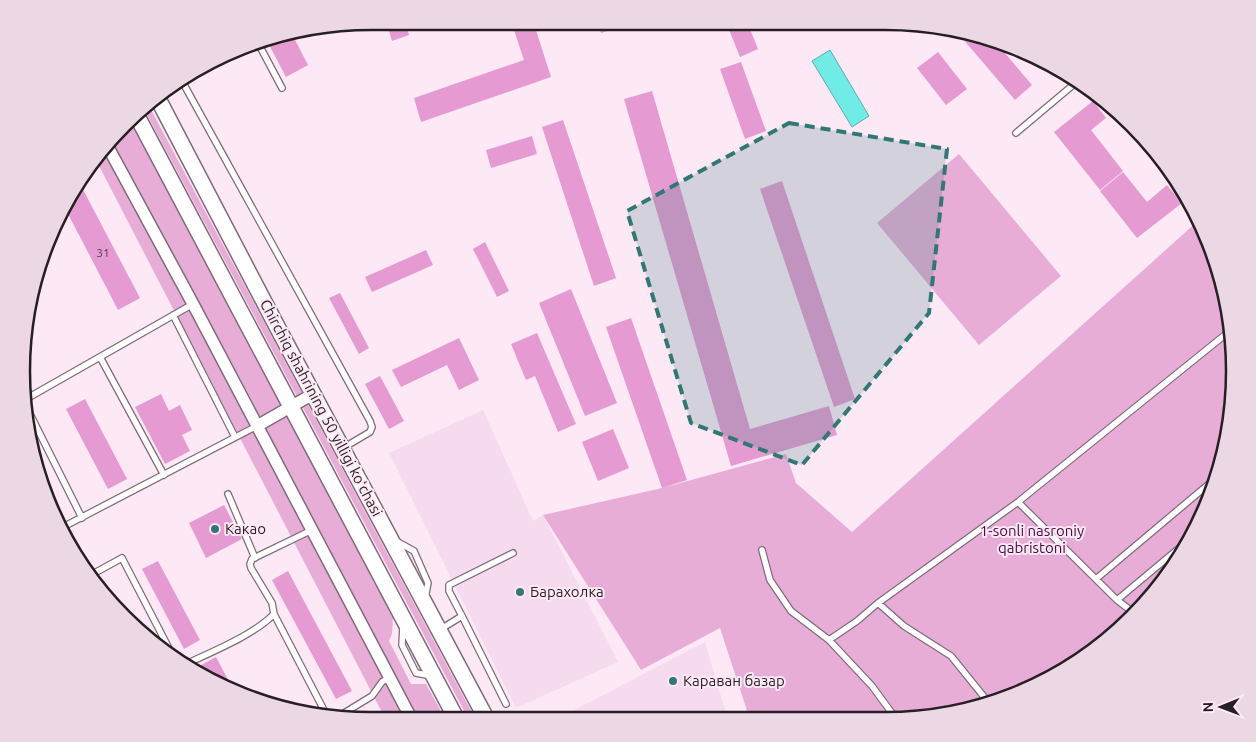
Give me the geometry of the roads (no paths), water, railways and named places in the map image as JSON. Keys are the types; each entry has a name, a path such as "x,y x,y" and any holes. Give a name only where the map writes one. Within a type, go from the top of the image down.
{"main road":[{"name":"Chirchiq shahrining 50 yilligi koʻchasi","path":"160,103 483,712"},
{"name":"Chirchiq shahrining 50 yilligi koʻchasi","path":"140,121 453,712"}],"street":[{"path":"110,151 408,712"},
{"path":"257,426 313,394"}],"lane":[{"path":"261,48 282,88"},
{"path":"184,85 370,421 372,427 370,432 343,448"},
{"path":"1016,133 1072,86"},
{"path":"31,396 193,304"},
{"path":"173,315 236,437"},
{"path":"829,640 1018,502 1224,336"},
{"path":"100,357 164,475"},
{"path":"34,422 82,518"},
{"path":"67,525 257,426"},
{"path":"1096,579 1206,487"},
{"path":"228,494 255,558"},
{"path":"1018,502 1117,600 1129,609"},
{"path":"312,530 252,559 250,564 272,603 274,614 323,708"},
{"path":"762,550 770,580 791,611 829,640 872,686 891,712"},
{"path":"1117,600 1174,551"},
{"path":"506,704 449,591 449,585 512,553"},
{"path":"96,572 122,558 167,645"},
{"path":"878,603 904,626 951,656 984,697"},
{"path":"193,662 250,632 274,614"},
{"path":"439,630 462,616"},
{"path":"348,711 372,696 382,682 390,677"}],"place":[{"name":"Какао","path":"215,529"},
{"name":"Барахолка","path":"520,592"},
{"name":"Караван базар","path":"673,681"}],"park label":[{"name":"1-sonli nasroniy qabristoni","path":"1032,540"}]}
